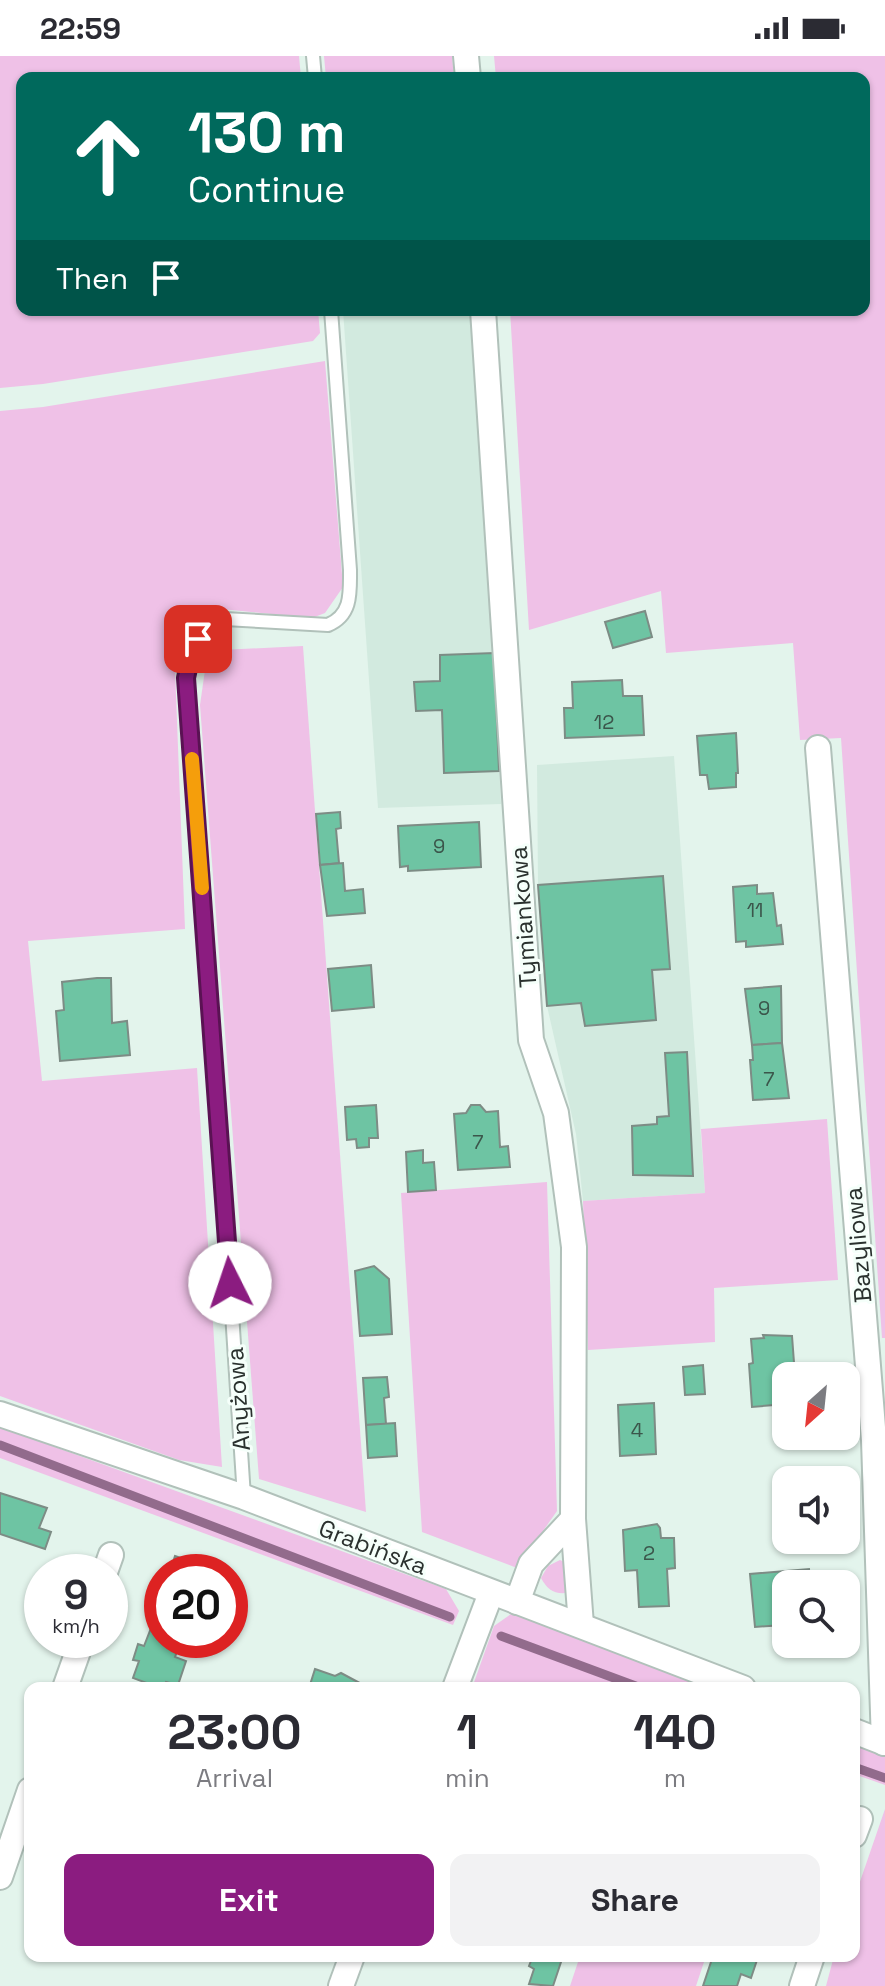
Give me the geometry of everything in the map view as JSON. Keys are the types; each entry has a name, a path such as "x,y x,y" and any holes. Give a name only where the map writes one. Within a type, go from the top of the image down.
{"street":[{"name":"Tymiankowa","path":"483,316 531,1040 556,1113 574,1247 573,1519 581,1625"},
{"name":"Bazyliowa","path":"818,748 874,1440 884,1743"},
{"name":"Grabińska","path":"0,1414 244,1497 728,1682"},
{"path":"517,1602 531,1564 573,1519"},
{"path":"457,1682 491,1593"},
{"path":"67,1682 76,1658"},
{"path":"860,1733 884,1743"},
{"path":"0,1877 24,1807"},
{"path":"341,1986 350,1962"},
{"path":"802,1986 810,1962"}],"lane":[{"name":"Anyżowa","path":"244,1497 186,678 198,639 207,628 225,619 328,625 338,621 345,612 350,599 350,570 331,316"}],"shaded area":[{"path":"0,56 299,56 300,72 16,72 16,316 319,316 320,333 313,341 43,384 0,388"},
{"path":"324,56 452,56 453,72 325,72"},
{"path":"494,56 885,56 885,1338 882,1338 841,738 800,740 793,643 666,653 661,591 529,630 510,316 870,316 870,72 495,72"},
{"path":"343,316 471,316 489,552 501,804 378,808"},
{"path":"325,361 343,587 325,613 312,618 202,607 186,614 174,643 185,929 28,941 42,1081 197,1068 222,1467 179,1460 0,1396 0,411 43,407"},
{"path":"303,646 366,1512 259,1479 200,705 205,670 221,650"},
{"path":"674,756 705,1193 583,1201 576,1134 547,1006 538,885 537,765"},
{"path":"827,1119 838,1280 714,1288 715,1342 588,1350 583,1201 705,1193 701,1129"},
{"path":"547,1182 557,1511 517,1568 422,1532 401,1193"},
{"path":"0,1427 446,1589 459,1611 453,1625 0,1458"},
{"path":"560,1560 568,1564 571,1588 566,1593 551,1590 541,1578 548,1566"},
{"path":"511,1614 519,1615 692,1682 474,1682 494,1626"},
{"path":"860,1746 885,1755 885,1785 860,1776"},
{"path":"885,1809 885,1986 826,1986 832,1962 860,1962 860,1882"},
{"path":"578,1962 704,1962 696,1986 570,1986"}],"building":[{"path":"645,611 652,637 613,648 605,622"},
{"path":"494,653 499,771 444,773 442,710 416,711 414,682 440,681 440,655"},
{"path":"622,680 623,696 642,696 644,735 565,738 564,708 573,708 572,682"},
{"path":"736,733 736,787 709,789 707,775 700,775 697,736"},
{"path":"340,812 341,828 336,829 339,863 320,865 316,814"},
{"path":"479,822 481,867 408,871 408,866 400,867 398,826"},
{"path":"343,863 345,891 363,889 365,913 327,916 320,865"},
{"path":"663,876 670,969 652,970 656,1020 585,1026 581,1003 547,1006 538,885"},
{"path":"757,885 757,894 773,893 777,926 781,925 783,944 746,947 746,941 736,942 733,887"},
{"path":"371,965 374,1007 332,1011 328,969"},
{"path":"111,978 112,1023 127,1021 130,1055 60,1061 56,1011 64,1010 62,982"},
{"path":"781,986 782,1043 752,1045 745,989"},
{"path":"782,1043 789,1098 753,1100 752,1045"},
{"path":"687,1052 693,1176 633,1175 632,1126 657,1124 657,1117 669,1116 665,1053"},
{"path":"376,1105 378,1138 369,1138 369,1147 357,1148 356,1139 347,1140 345,1107"},
{"path":"471,1105 480,1105 486,1112 498,1111 500,1147 508,1146 510,1167 458,1170 454,1114 466,1113"},
{"path":"423,1150 423,1163 434,1162 436,1190 408,1192 406,1152"},
{"path":"374,1266 389,1279 392,1334 360,1336 355,1271"},
{"path":"763,1335 792,1336 794,1362 772,1362 772,1405 752,1407 751,1339 764,1338"},
{"path":"703,1365 705,1394 685,1395 683,1367"},
{"path":"387,1377 389,1397 384,1398 386,1424 366,1425 363,1378"},
{"path":"654,1403 656,1454 620,1456 618,1405"},
{"path":"395,1423 397,1456 368,1458 366,1425"},
{"path":"0,1493 47,1508 39,1528 51,1532 45,1549 0,1534"},
{"path":"657,1524 661,1538 674,1538 675,1568 667,1569 669,1606 639,1607 637,1570 625,1571 623,1530"},
{"path":"772,1572 772,1626 755,1627 750,1574"},
{"path":"138,1644 144,1646 144,1658 178,1658 186,1661 179,1682 144,1682 133,1678 139,1661 133,1660"},
{"path":"315,1669 335,1676 341,1673 358,1682 311,1682"},
{"path":"531,1962 561,1962 553,1986 529,1984 534,1969 529,1966"},
{"path":"711,1962 756,1962 751,1978 741,1974 737,1986 703,1986"}],"waterway":[{"path":"0,1445 450,1617"},
{"path":"501,1636 625,1682"},
{"path":"860,1769 885,1778"}],"slow traffic":[{"path":"192,759 202,888"}],"route":[{"path":"198,639 186,678 230,1283"}]}
